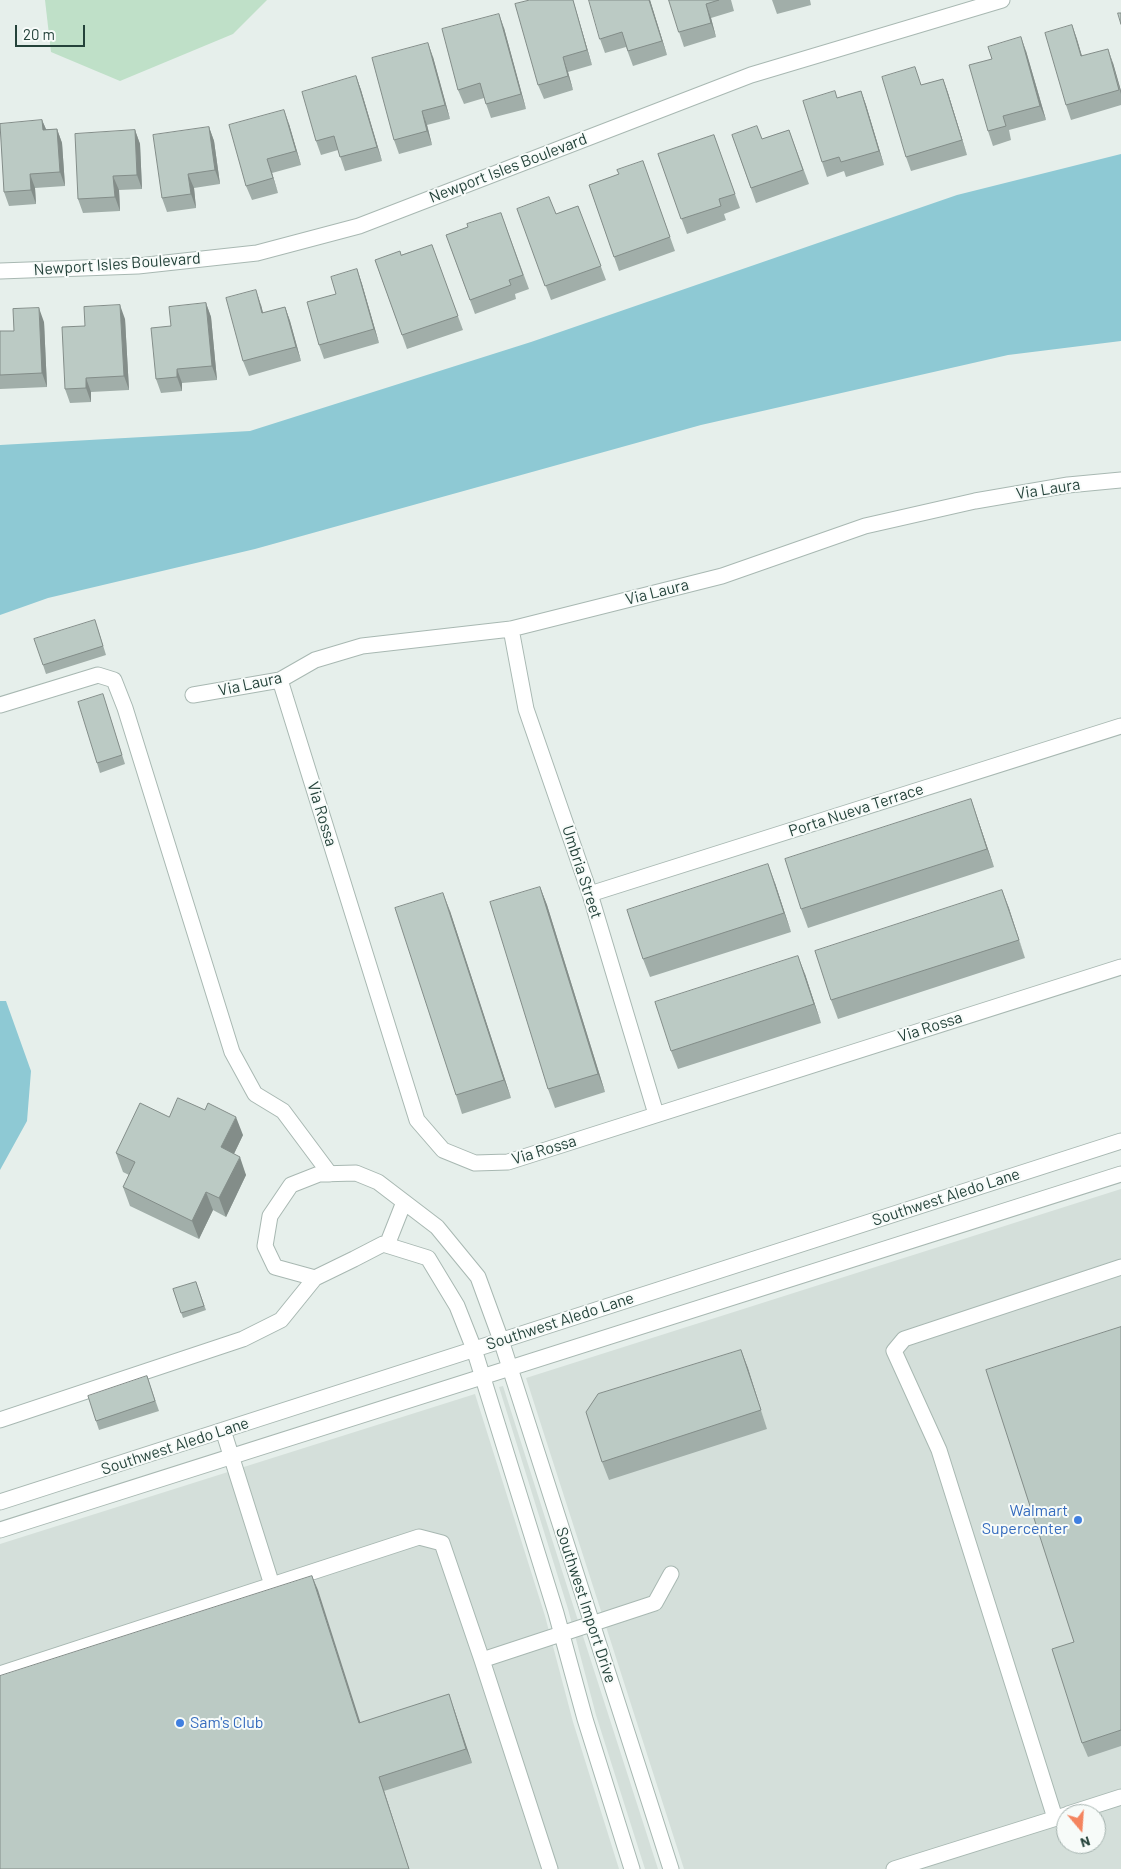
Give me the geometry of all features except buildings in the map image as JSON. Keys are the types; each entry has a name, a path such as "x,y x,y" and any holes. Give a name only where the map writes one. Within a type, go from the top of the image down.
{"street":[{"name":"Newport Isles Boulevard","path":"0,271 138,266 257,253 359,226 751,75 1002,0"},
{"name":"Via Laura","path":"193,695 280,680 315,660 362,646 511,629 722,576 865,526 994,498 1068,485 1121,480"},
{"name":"Umbria Street","path":"511,629 526,709 590,894 656,1114"},
{"path":"0,705 98,675 114,680 128,718 232,1052 255,1094 283,1112 330,1174"},
{"name":"Via Rossa","path":"280,680 418,1120 443,1150 475,1163 508,1162 1121,967"},
{"name":"Porta Nueva Terrace","path":"590,894 1121,726"},
{"name":"Southwest Aledo Lane","path":"0,1502 1121,1141"},
{"path":"0,1420 243,1339 281,1320 314,1278 354,1260 382,1244 387,1245 404,1202 378,1182 356,1173 319,1174 291,1185 270,1216 265,1246 275,1267 314,1278"},
{"name":"Southwest Aledo Lane","path":"0,1530 1121,1174"},
{"name":"Southwest Import Drive","path":"404,1202 437,1227 478,1277 502,1340 671,1869"},
{"name":"Southwest Import Drive","path":"387,1245 428,1258 458,1306 483,1378 632,1869"},
{"path":"1059,1804 939,1450 894,1352 904,1339 1121,1266"},
{"path":"223,1430 272,1584"},
{"path":"0,1674 419,1537 442,1543 550,1869"},
{"path":"482,1660 656,1603 671,1574"},
{"path":"1100,1804 1121,1797"},
{"path":"894,1869 1056,1818"}],"shaded area":[{"path":"1121,1189 1121,1869 684,1869 526,1378"},
{"path":"503,1386 658,1869 645,1869 596,1715 568,1609 499,1387"},
{"path":"475,1394 545,1616 573,1722 619,1869 0,1869 0,1544"}],"green space":[{"path":"45,0 267,0 233,34 120,81 51,52"}],"water":[{"path":"1121,154 1121,341 1008,355 701,425 255,549 48,598 0,615 0,445 250,431 531,342 957,195"},
{"path":"0,1001 6,1001 31,1071 27,1121 0,1170"}],"place":[{"name":"Walmart Supercenter","path":"1078,1520"},
{"name":"Sam's Club","path":"180,1723"}]}
